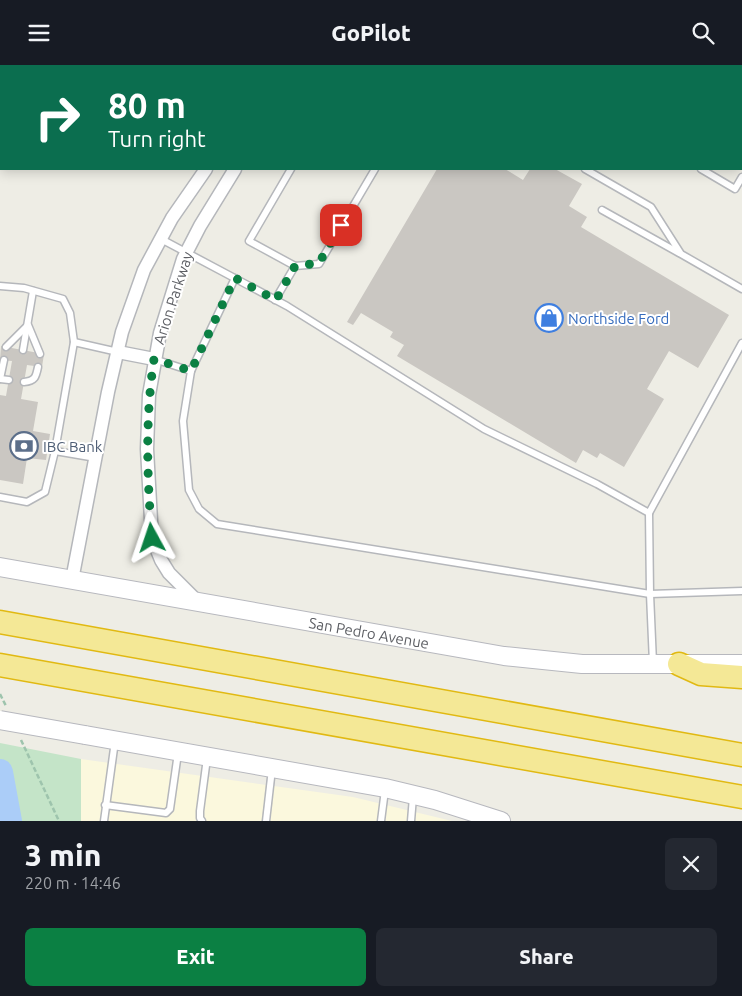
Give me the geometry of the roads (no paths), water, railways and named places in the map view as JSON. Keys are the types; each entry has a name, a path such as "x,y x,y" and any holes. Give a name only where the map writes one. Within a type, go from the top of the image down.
{"highway":[{"path":"0,622 742,755"},
{"path":"679,664 701,674 742,677"},
{"path":"0,665 742,797"}],"main road":[{"name":"San Pedro Avenue","path":"0,567 504,656 582,664 742,664"},
{"path":"4,714 85,735 414,795 500,821"}],"street":[{"name":"Arion Parkway","path":"72,580 108,392 122,332 144,270 172,218 205,170"},
{"name":"Arion Parkway","path":"198,602 169,573 161,560 152,538 146,449 149,395 160,333 186,253 200,226 234,170"},
{"path":"118,352 154,359"}],"lane":[{"path":"290,170 249,241 295,266 319,263 374,170"},
{"path":"587,170 650,207 680,254"},
{"path":"703,170 735,189 742,177"},
{"path":"602,210 742,289"},
{"path":"161,239 276,300 484,429 600,485 649,513"},
{"path":"276,300 295,266"},
{"path":"235,278 191,371 183,421 189,490 199,509 217,524 650,594 742,591"},
{"path":"0,286 33,291 64,299 70,313 74,342 55,451 45,492 27,502 0,497"},
{"path":"24,350 33,291"},
{"path":"6,347 28,325"},
{"path":"28,325 40,354"},
{"path":"74,342 118,352"},
{"path":"653,664 649,513 742,343"},
{"path":"154,359 191,371"},
{"path":"4,360 0,379 9,380"},
{"path":"24,382 33,380 36,377 38,367"},
{"path":"55,451 96,458"},
{"path":"104,821 115,740"},
{"path":"106,805 166,813 170,809 178,751"},
{"path":"202,821 200,811 207,757"},
{"path":"266,821 272,768"},
{"path":"381,821 385,789"},
{"path":"411,821 414,795"}],"waterway":[{"path":"0,772 9,821"}],"place":[{"name":"Northside Ford","path":"549,318"},
{"name":"IBC Bank","path":"24,446"}]}
